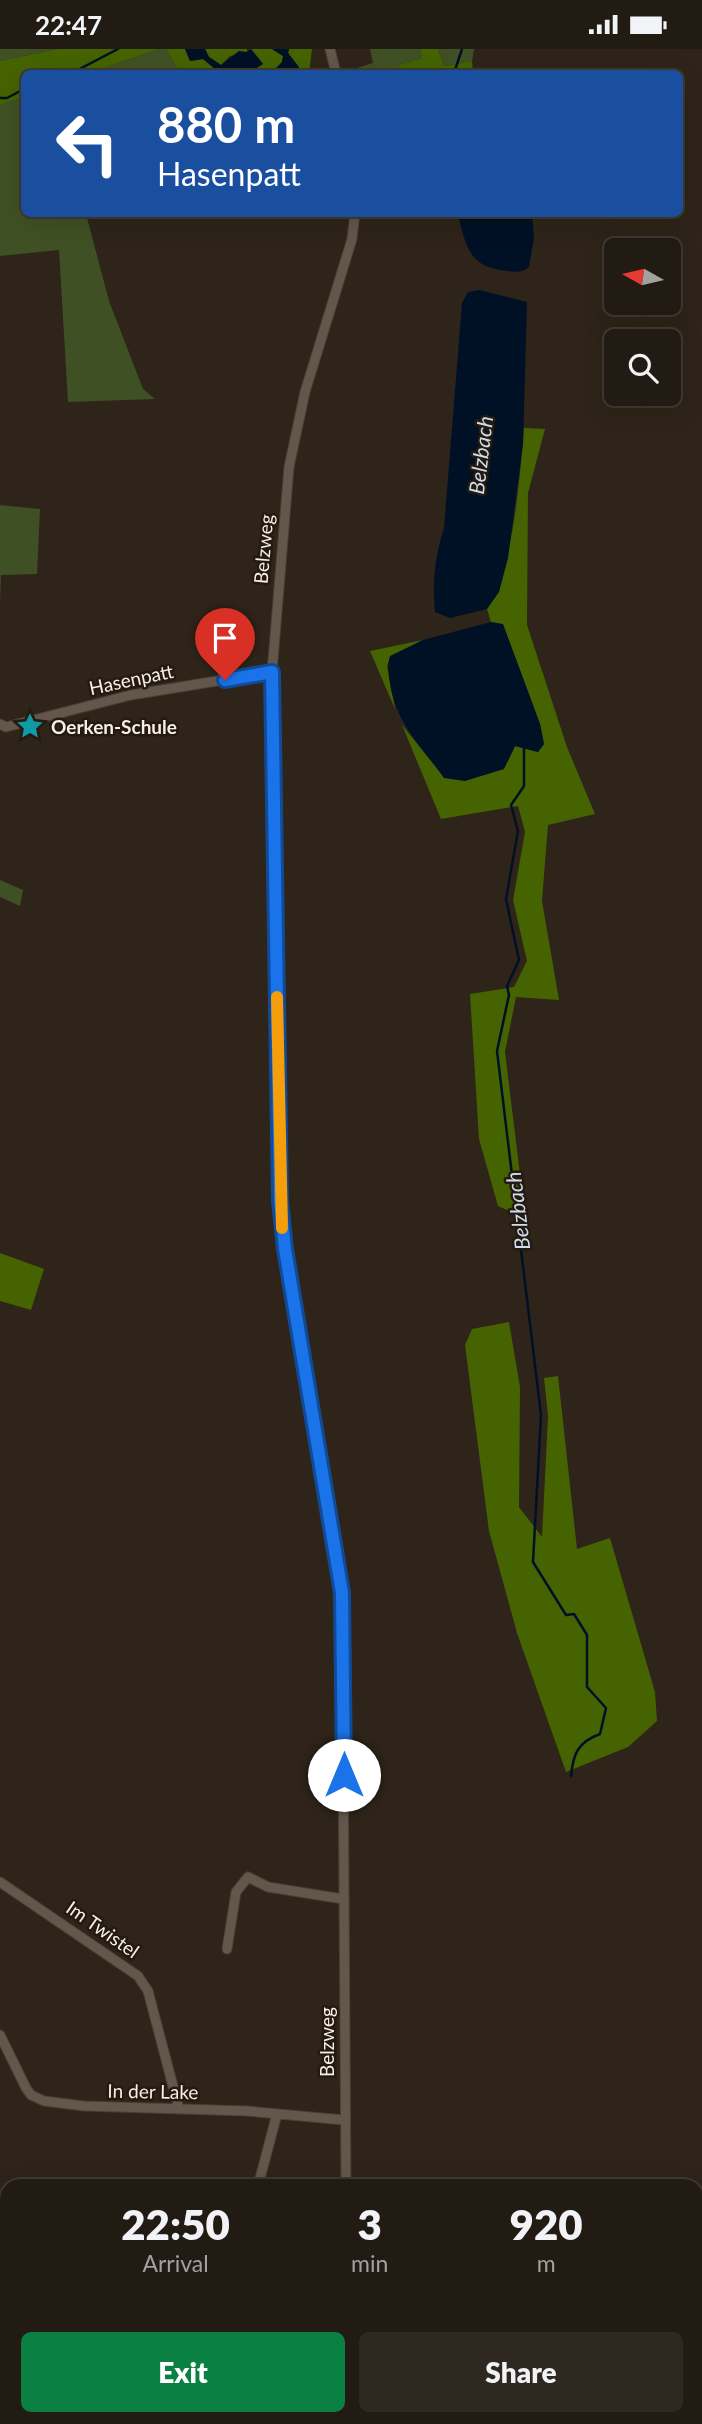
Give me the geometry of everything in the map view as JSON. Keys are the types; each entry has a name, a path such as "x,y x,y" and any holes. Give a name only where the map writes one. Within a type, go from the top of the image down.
{"street":[{"path":"330,49 335,70"},
{"name":"Belzweg","path":"346,2179 342,1593 285,1249 280,1201 272,672 289,467 305,392 352,239 355,217"},
{"name":"Hasenpatt","path":"0,724 6,727 131,695 272,672"},
{"path":"227,1949 236,1892 248,1877 268,1887 343,1899"},
{"name":"Im Twistel","path":"0,1882 138,1976 148,1991 179,2109"},
{"name":"In der Lake","path":"0,2035 26,2088 37,2098 118,2109 179,2109 344,2120"},
{"path":"260,2179 277,2114"}],"green space":[{"path":"0,49 57,49 0,61"},
{"path":"57,49 159,49 99,70 21,70 21,98 0,105 0,61"},
{"path":"166,49 178,70 99,70"},
{"path":"166,49 185,49 190,61 203,59 215,69 215,70 178,70"},
{"path":"205,49 247,49 247,52 230,56 221,65 209,57"},
{"path":"251,49 272,49 283,56 282,62 274,70 253,70 263,64"},
{"path":"289,49 312,49 309,70 298,70 288,53"},
{"path":"370,49 420,49 422,58 398,65 399,70 357,70 373,63"},
{"path":"420,49 438,49 444,66 472,61 473,70 399,70 398,65 422,58"},
{"path":"438,49 474,49 472,61 444,66"},
{"path":"21,98 21,217 87,217 109,301 143,389 155,399 68,402 59,250 0,256 0,105"},
{"path":"524,428 545,429 528,493 527,625 567,747 595,814 548,825 542,901 559,1000 516,997 505,1052 524,1207 509,1211 498,1206 479,1139 470,994 514,987 527,961 513,900 525,832 518,806 441,819 402,725 445,778 508,761 515,746 538,752 544,744 540,724 503,625 491,622 487,609 496,592 509,548"},
{"path":"0,505 40,509 37,574 1,575 0,603"},
{"path":"423,640 390,657 387,666 395,709 370,651"},
{"path":"0,880 23,890 20,906 0,897"},
{"path":"0,1253 44,1269 31,1310 0,1301"},
{"path":"509,1322 520,1387 519,1507 542,1537 548,1416 544,1378 558,1376 577,1549 610,1538 655,1692 657,1721 628,1747 566,1772 517,1633 489,1531 465,1345 472,1329"}],"water":[{"path":"185,49 205,49 209,57 221,65 239,51 247,52 251,49 263,64 253,70 215,70 203,59 190,61"},
{"path":"272,49 289,49 288,53 298,70 274,70 282,62 283,56"},
{"path":"459,217 532,217 534,238 529,267 516,272 485,265 471,254"},
{"path":"479,290 527,302 523,444 508,558 499,592 487,609 450,618 435,612 435,570 444,528 462,303 468,292"},
{"path":"491,622 503,624 540,724 544,744 538,752 515,746 504,769 465,781 444,778 405,726 400,715 391,689 388,669 390,656 423,640"}],"waterway":[{"path":"78,70 118,49"},
{"name":"Belzbach","path":"455,70 462,49"},
{"path":"0,98 7,98 21,91"},
{"name":"Belzbach","path":"524,746 524,786 511,805 518,831 506,899 519,960 507,986 509,995 497,1051 541,1415 533,1562 566,1615 574,1614 587,1635 587,1687 606,1708 600,1734 586,1741 578,1750 571,1776"}],"slow traffic":[{"path":"277,997 282,1228"}],"place":[{"name":"Oerken-Schule","path":"30,726"}],"route":[{"path":"225,680 272,672 280,1201 285,1249 342,1593 344,1775"}]}
